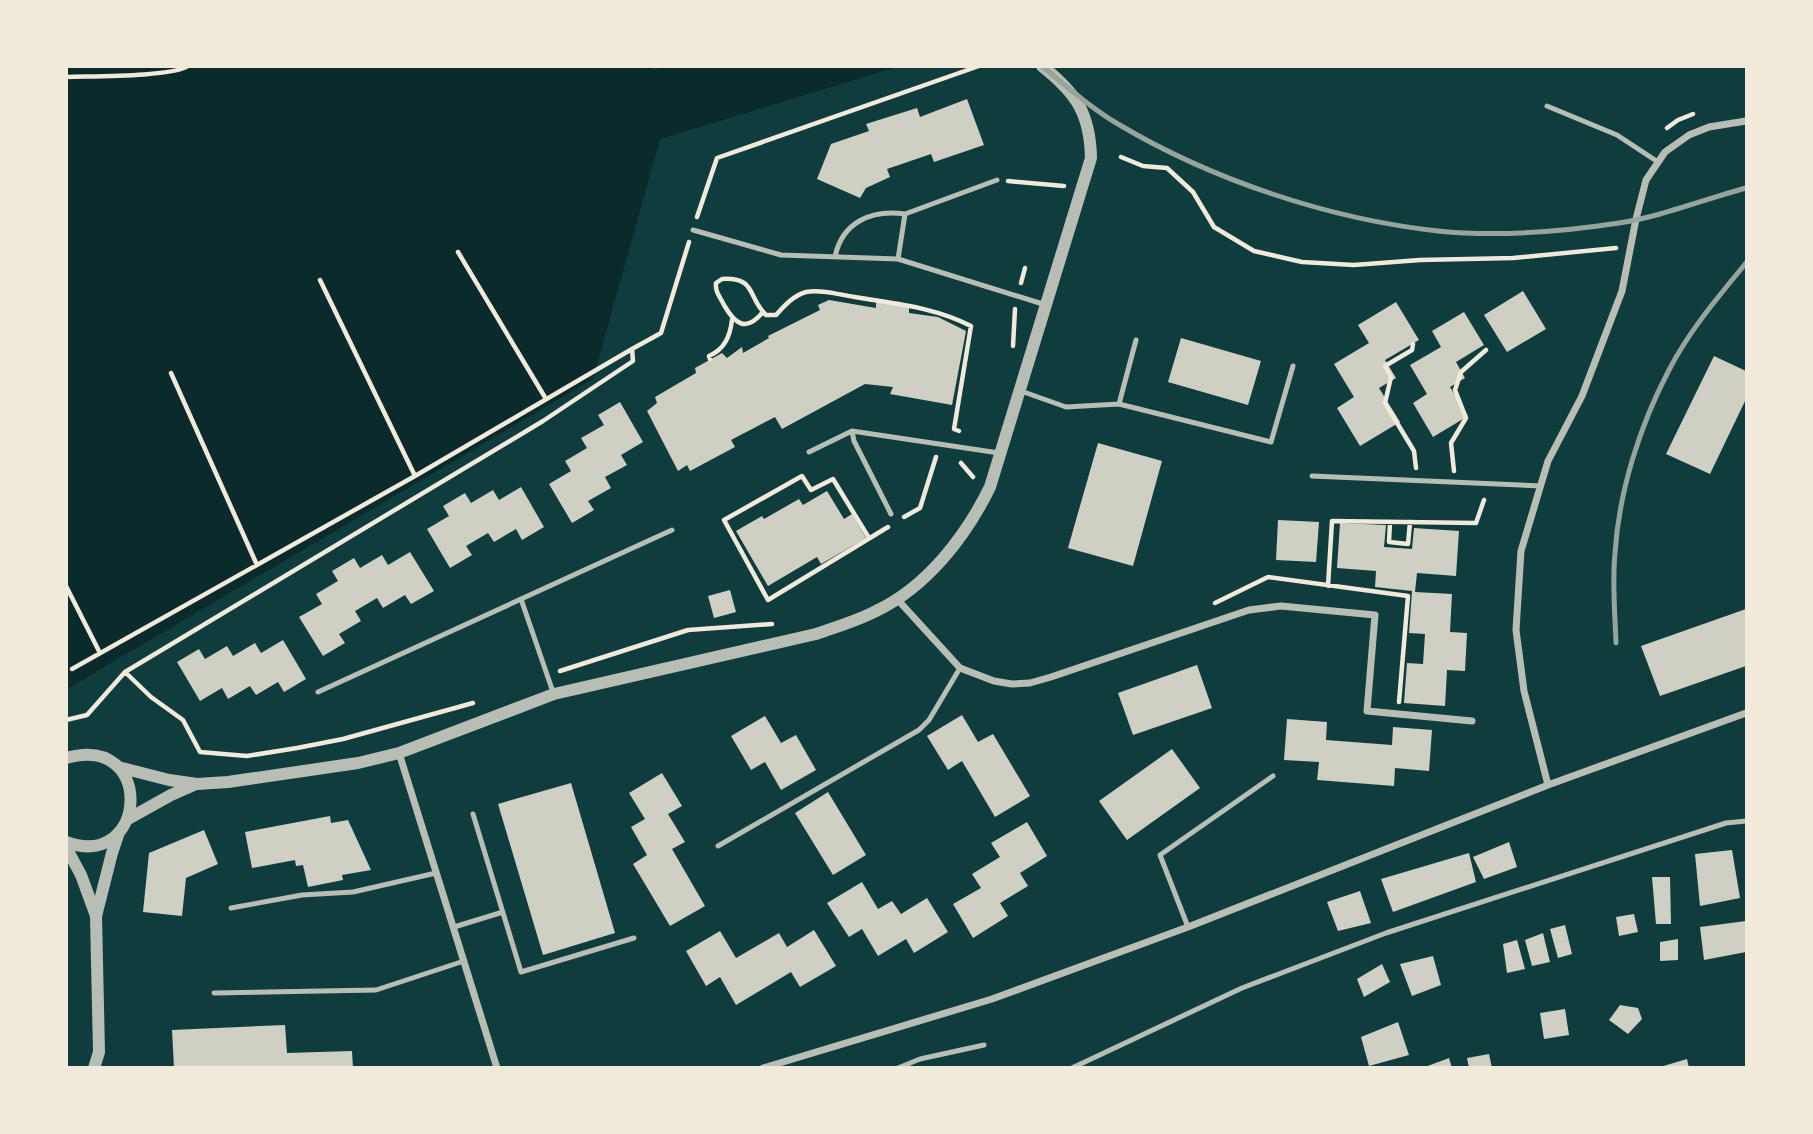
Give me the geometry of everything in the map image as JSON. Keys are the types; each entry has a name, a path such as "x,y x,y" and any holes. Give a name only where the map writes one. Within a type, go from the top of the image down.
{"street":[{"path":"128,819 172,794 197,784 318,770 399,753 554,694 816,634 858,619 897,598 931,569 975,519 990,487 1091,158 1090,134 1081,108 1073,94 1042,66"},
{"path":"1548,785 1524,691 1516,630 1521,551 1548,461 1582,396 1605,342 1622,291 1646,180 1665,152 1689,135 1709,127 1746,121"},
{"path":"897,598 960,668 994,681 1030,683 1249,610 1281,606 1375,615 1367,711 1472,720"},
{"path":"763,1068 992,999 1188,927 1548,785 1746,713"},
{"path":"399,753 497,1068"},
{"path":"66,758 94,754 107,759 118,767 131,792 132,806 111,853 96,916 99,1052 94,1068"},
{"path":"118,767 197,784"},
{"path":"66,845 93,846 120,832"},
{"path":"66,845 81,875 96,916"}],"lane":[{"path":"1547,106 1617,135 1658,162"},
{"path":"835,257 838,241 862,218 892,212 905,214 997,180"},
{"path":"898,259 905,214"},
{"path":"693,230 781,255 898,259 1046,305"},
{"path":"1119,404 1136,340"},
{"path":"1021,391 1066,407 1119,404 1271,442 1293,366"},
{"path":"809,452 852,431 1002,453"},
{"path":"852,431 854,441 891,514"},
{"path":"1312,476 1541,486"},
{"path":"318,692 672,530"},
{"path":"521,599 554,694"},
{"path":"718,846 919,730 929,720 960,668"},
{"path":"1188,927 1160,855 1273,776"},
{"path":"473,814 521,972 634,938"},
{"path":"1072,1068 1242,988 1385,933 1713,827 1746,821"},
{"path":"231,908 302,895 353,892 436,873"},
{"path":"454,928 503,912"},
{"path":"214,993 376,990 464,961"},
{"path":"898,1068 920,1059 984,1045"}],"path":[{"path":"66,78 183,70 188,66"},
{"path":"72,669 415,476 661,333 717,158 979,66"},
{"path":"1121,157 1143,166 1167,168 1193,192 1214,227 1254,251 1302,262 1354,265 1513,258 1617,248"},
{"path":"997,180 1064,186"},
{"path":"458,252 546,399"},
{"path":"710,359 709,356 724,345 731,329 732,320 716,290 716,283 722,279 740,280 749,286 759,308 766,315 776,315 792,299 805,292 827,292 906,304 955,318 971,326 954,429 965,432"},
{"path":"320,280 415,476"},
{"path":"732,320 749,324 763,312"},
{"path":"1413,344 1412,350 1385,366 1391,377 1385,403 1415,451 1417,476"},
{"path":"66,720 87,715 125,672 543,421 633,361 632,349"},
{"path":"1454,475 1451,443 1465,418 1455,390 1461,372 1486,350"},
{"path":"171,373 257,565"},
{"path":"967,488 983,450"},
{"path":"899,520 920,508 935,457 944,458"},
{"path":"952,460 964,466 973,477"},
{"path":"869,538 833,479 811,490 802,476 724,520 768,600 889,526"},
{"path":"1328,586 1332,521 1476,523 1484,500"},
{"path":"1390,522 1389,542 1408,544 1410,522"},
{"path":"66,586 100,653"},
{"path":"548,676 573,665 688,630 776,623"},
{"path":"125,672 151,697 183,720 200,752 247,756 344,739 479,701"}],"water":[{"path":"648,66 655,70 665,66 897,67 660,139 593,379 67,689 66,67"}],"building":[{"path":"967,99 984,145 934,162 931,154 887,169 890,177 866,188 860,198 817,179 831,144 869,131 866,124 917,108 920,117"},
{"path":"1523,291 1546,329 1507,352 1484,315"},
{"path":"829,300 876,308 876,302 909,306 909,313 938,317 966,331 952,405 890,394 893,387 865,384 782,429 775,417 731,440 735,447 690,471 687,465 678,471 647,411 657,403 655,397 696,373 695,368 722,353 727,358 742,347 743,353 769,338 768,336 820,310 818,305"},
{"path":"1396,302 1419,340 1385,360 1396,378 1379,388 1400,422 1360,446 1337,408 1354,397 1334,364 1369,343 1358,325"},
{"path":"1464,312 1484,345 1456,362 1465,378 1450,387 1468,416 1433,437 1413,403 1427,394 1410,365 1441,347 1432,331"},
{"path":"1181,338 1261,361 1248,405 1168,382"},
{"path":"1714,356 1746,371 1746,399 1710,474 1666,454"},
{"path":"620,402 643,442 621,455 627,465 605,477 611,488 588,501 594,510 572,523 549,484 571,471 565,461 587,448 581,438 604,425 598,415"},
{"path":"1098,443 1162,461 1133,566 1068,548"},
{"path":"521,487 544,527 522,540 516,529 494,542 488,533 466,546 472,555 450,568 427,529 449,516 443,506 465,493 471,503 493,490 499,500"},
{"path":"827,491 844,519 852,514 866,538 821,564 817,557 768,586 736,531 799,499 803,505"},
{"path":"1278,520 1319,522 1316,562 1276,560"},
{"path":"1340,523 1386,525 1384,547 1412,549 1414,528 1459,531 1456,576 1417,573 1415,592 1452,594 1450,632 1467,633 1465,671 1447,670 1445,706 1404,703 1407,663 1423,664 1425,634 1409,633 1412,591 1375,587 1376,571 1337,568"},
{"path":"410,552 434,591 411,604 405,595 383,608 377,598 355,611 361,621 339,634 345,643 323,656 299,617 322,604 316,594 338,581 332,571 354,558 360,568 382,555 388,565"},
{"path":"730,590 736,612 714,618 708,596"},
{"path":"1746,609 1746,666 1660,696 1641,646"},
{"path":"283,640 306,679 284,692 278,682 256,695 250,686 228,699 222,688 200,701 177,662 199,649 205,659 227,646 233,656 255,643 261,653"},
{"path":"1197,665 1212,708 1133,735 1118,693"},
{"path":"962,715 978,742 993,734 1030,796 995,817 962,761 948,770 927,736"},
{"path":"765,716 781,743 796,735 816,770 781,790 765,762 751,770 731,736"},
{"path":"1287,719 1327,722 1326,740 1392,745 1393,727 1432,730 1429,771 1395,768 1394,786 1317,780 1319,762 1284,760"},
{"path":"1172,749 1200,788 1127,840 1099,801"},
{"path":"662,773 682,806 668,814 685,842 672,849 705,906 670,926 633,864 647,855 631,827 645,819 629,793"},
{"path":"571,783 615,933 543,955 498,804"},
{"path":"828,792 866,855 833,875 795,813"},
{"path":"330,816 331,823 348,820 371,870 342,875 343,880 308,887 303,865 296,866 295,860 252,868 245,832"},
{"path":"1027,822 1047,856 1020,873 1028,886 1000,903 1008,916 973,938 953,904 981,888 972,874 1000,857 991,843"},
{"path":"204,830 218,864 186,878 182,916 143,912 149,853"},
{"path":"1509,842 1517,867 1484,879 1473,857"},
{"path":"1732,850 1740,898 1700,906 1695,854"},
{"path":"1469,853 1476,882 1393,912 1381,879"},
{"path":"1652,877 1670,877 1671,924 1656,924"},
{"path":"862,882 878,909 892,901 901,914 927,898 948,932 914,953 906,939 878,956 862,929 849,937 827,903"},
{"path":"1360,891 1371,923 1338,931 1327,902"},
{"path":"1634,914 1638,932 1619,936 1616,917"},
{"path":"1746,921 1746,952 1704,960 1700,927"},
{"path":"1565,925 1572,954 1558,958 1550,929"},
{"path":"814,930 836,966 800,987 791,972 736,1005 720,977 706,986 686,951 720,931 736,958 779,933 787,947"},
{"path":"1543,933 1550,962 1532,966 1525,940"},
{"path":"1678,939 1678,960 1660,961 1660,942"},
{"path":"1517,940 1525,969 1507,973 1503,944"},
{"path":"1433,956 1441,985 1412,996 1400,964"},
{"path":"1382,964 1390,982 1364,997 1357,979"},
{"path":"1620,1005 1638,1008 1642,1019 1628,1034 1609,1020"},
{"path":"1565,1009 1569,1035 1544,1039 1540,1013"},
{"path":"1398,1022 1409,1055 1369,1066 1361,1037"},
{"path":"285,1025 287,1053 352,1051 353,1068 174,1068 172,1030"},
{"path":"1489,1054 1492,1068 1469,1068 1467,1058"},
{"path":"1449,1058 1452,1068 1425,1068 1425,1067"},
{"path":"1687,1059 1689,1068 1660,1068 1660,1067"}],"railway":[{"path":"1042,66 1108,118 1192,163 1314,207 1397,225 1483,234 1574,229 1650,217 1746,188"},
{"path":"1616,643 1614,576 1617,530 1626,482 1640,436 1677,356 1704,315 1746,263"}]}
